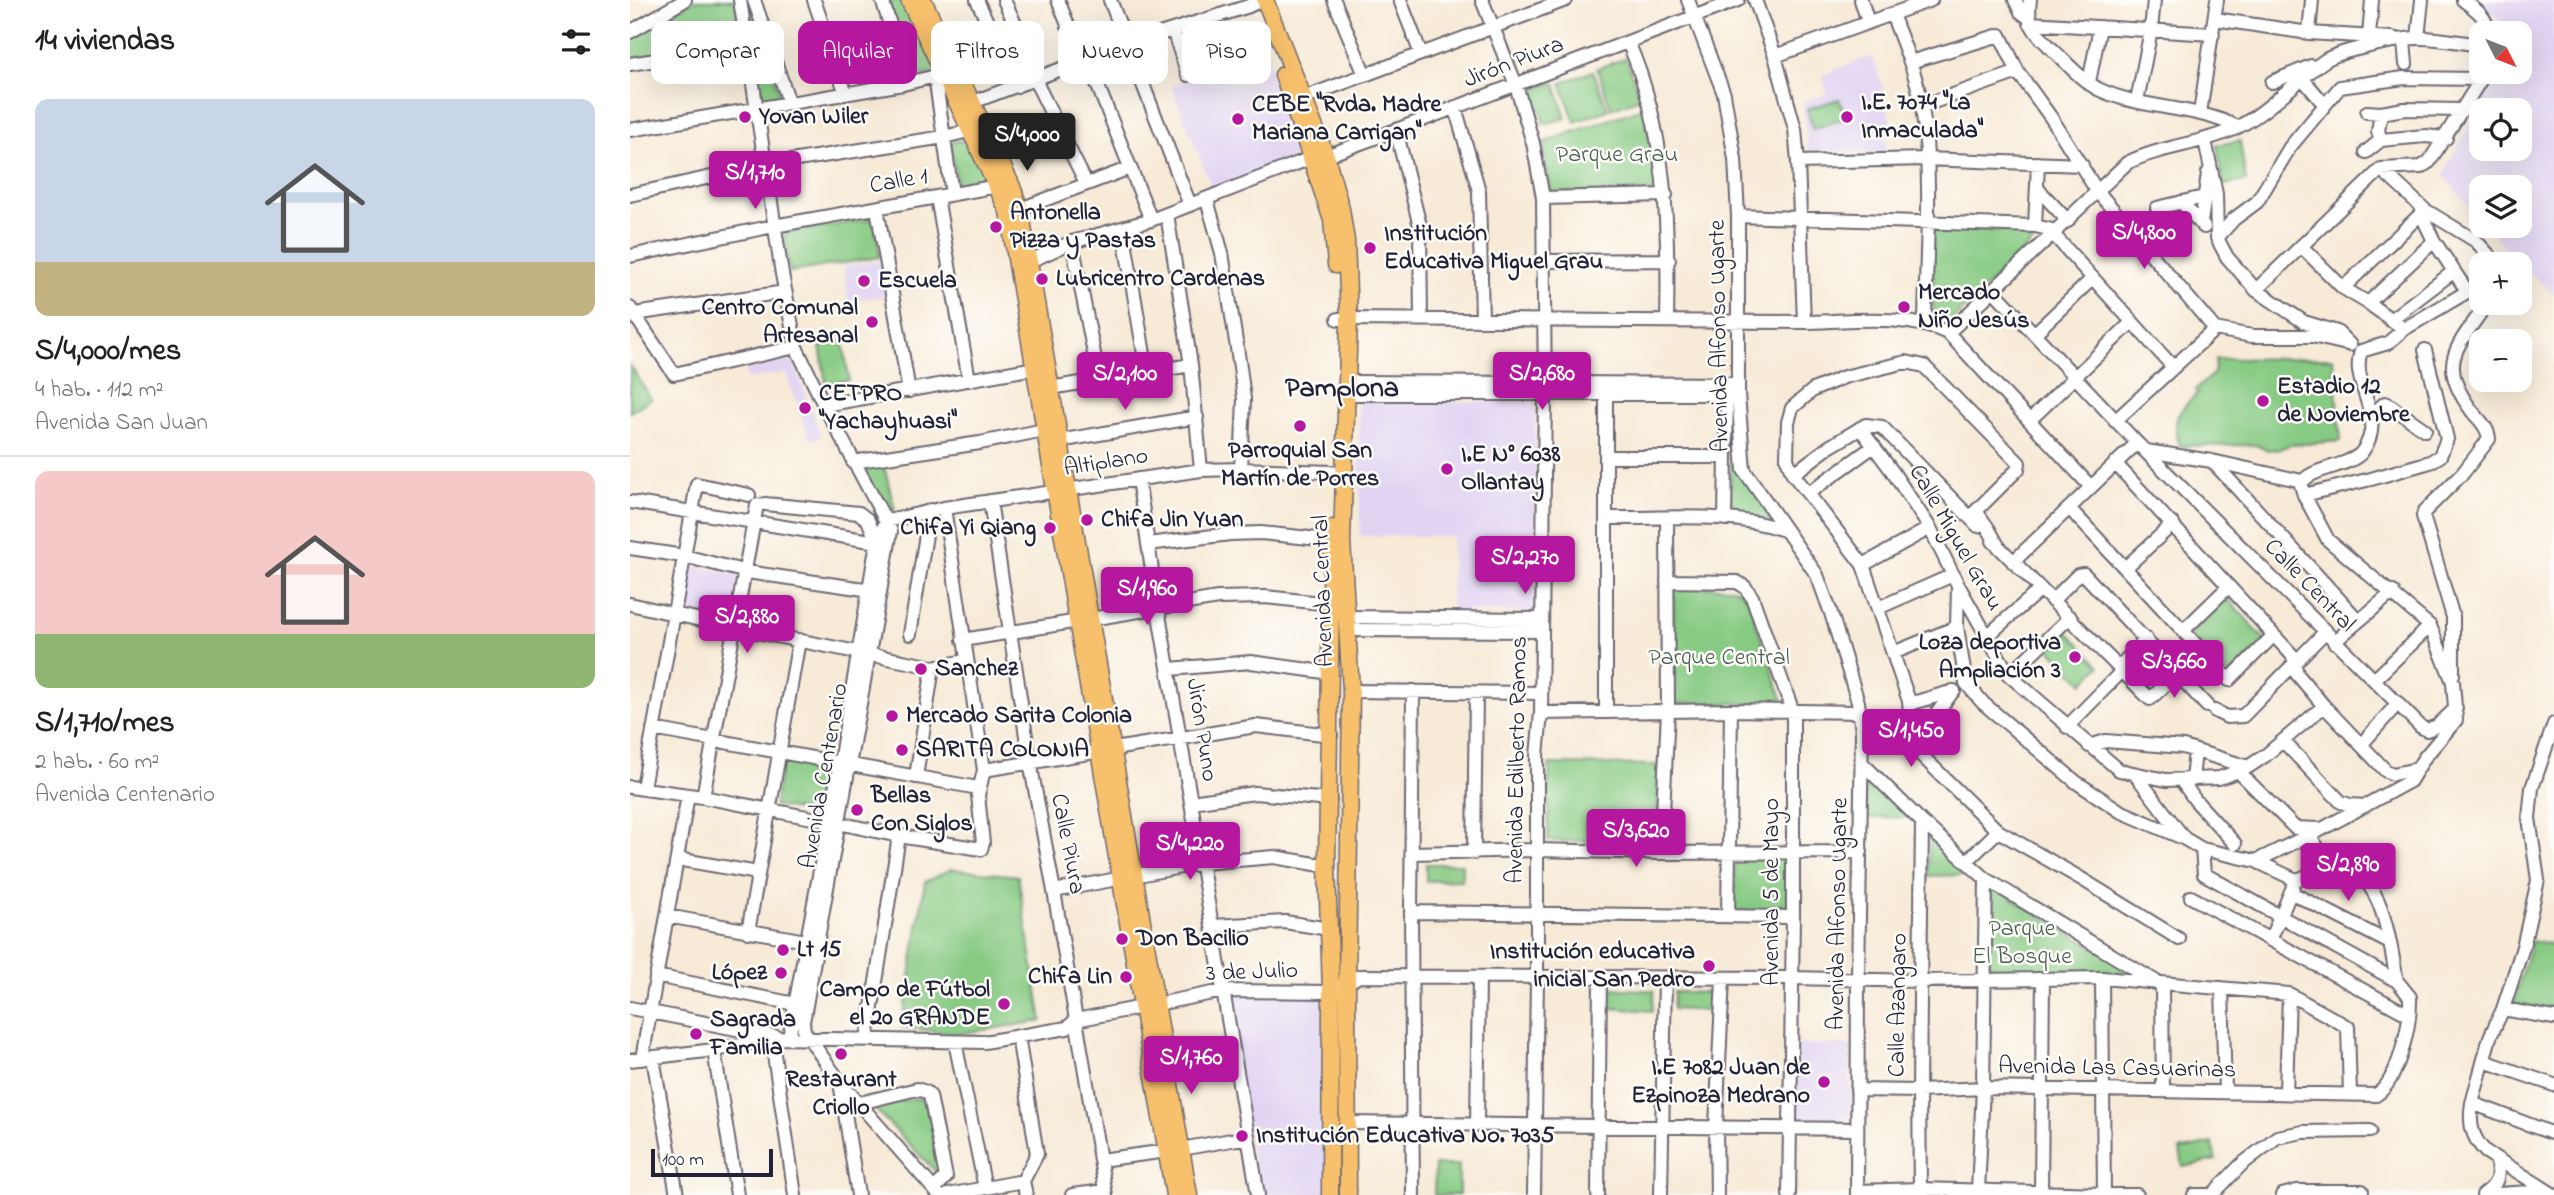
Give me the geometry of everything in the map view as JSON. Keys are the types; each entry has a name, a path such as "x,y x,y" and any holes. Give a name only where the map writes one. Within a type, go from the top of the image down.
{"main road":[{"path":"909,0 931,53"},
{"name":"Avenida Central","path":"1260,1 1303,98 1332,220 1344,319 1346,388 1331,604 1327,866 1331,992 1330,1195"},
{"name":"Avenida Central","path":"1260,1 1318,157"},
{"path":"929,2 973,102 978,128"},
{"path":"946,84 978,128 1005,185 1020,209 1040,367 1044,430 1062,491"},
{"path":"1005,185 1040,367 1050,388 1059,441 1062,491 1127,878 1174,1150 1189,1195"},
{"name":"Avenida Central","path":"1344,319 1334,472 1337,541 1348,623 1351,691 1347,982 1348,1195"},
{"path":"1174,1150 1174,1195"}],"street":[{"path":"630,32 685,0"},
{"name":"Avenida Centenario","path":"740,0 743,21"},
{"path":"754,0 789,102"},
{"path":"814,0 846,94"},
{"path":"882,0 889,21"},
{"path":"977,0 1017,86"},
{"path":"1004,0 1013,21"},
{"path":"1058,0 1067,21"},
{"path":"1110,0 1119,21"},
{"path":"1334,0 1365,75"},
{"path":"1400,0 1421,54"},
{"name":"Avenida Edilberto Ramos","path":"1482,0 1516,85 1533,141 1543,198 1545,390 1541,713 1537,756 1534,1195"},
{"path":"1303,98 1566,0"},
{"name":"Avenida Alfonso Ugarte","path":"1688,0 1724,94 1735,159 1738,216 1733,389 1744,470 1816,575 1831,613 1862,731 1857,980 1857,1193"},
{"name":"Jirón Piura","path":"1028,262 1072,242 1123,229 1207,200 1738,0"},
{"path":"1755,0 1775,56 1795,129 1804,322"},
{"path":"1861,0 1868,22"},
{"path":"1775,56 1931,0"},
{"path":"2015,0 2037,34 2097,88 2137,101 2200,113 2238,127"},
{"path":"2029,20 2030,0"},
{"path":"2137,101 2154,0"},
{"path":"2200,113 2217,0"},
{"path":"2309,33 2312,0"},
{"path":"2370,36 2372,0"},
{"path":"2418,38 2422,0"},
{"path":"2463,0 2486,21"},
{"path":"1168,32 1260,1"},
{"path":"1892,14 1910,62 1922,106 1926,159 1925,323"},
{"path":"2215,19 2309,33 2370,36 2404,41"},
{"path":"2029,20 2213,34"},
{"path":"2089,82 2101,27"},
{"path":"1173,30 1182,57"},
{"path":"1910,62 2000,36 2018,72 2098,191 2215,329 2252,335 2312,336 2356,348 2388,343 2404,329 2467,291 2434,241 2423,212"},
{"path":"2272,82 2338,53 2418,38 2469,44"},
{"path":"2404,41 2406,64"},
{"path":"1628,42 1651,106 1666,195 1669,260 1667,321"},
{"path":"1948,333 2117,171 2139,157 2205,140 2238,127 2263,111 2325,60"},
{"path":"630,64 651,61"},
{"path":"1922,106 2018,72"},
{"path":"2217,238 2234,219 2257,202 2290,147 2340,87 2404,78 2469,76"},
{"path":"2303,79 2324,104"},
{"name":"Avenida Centenario","path":"753,84 774,226 796,347 853,462 890,527 891,536 864,654 845,763 795,1004 780,1039 794,1195"},
{"path":"630,130 898,84"},
{"path":"941,84 952,194"},
{"path":"973,102 1023,84"},
{"path":"1039,84 1086,183"},
{"path":"1094,84 1151,220"},
{"path":"1143,84 1190,205"},
{"path":"2256,290 2381,169 2421,167 2434,158 2478,84"},
{"path":"1455,107 1479,191 1482,320"},
{"path":"2367,112 2381,113 2404,109 2462,110"},
{"path":"2381,113 2378,131 2381,139"},
{"path":"630,195 765,165 944,137 978,128"},
{"path":"1396,130 1420,226 1421,320"},
{"path":"2366,152 2381,139 2425,136 2446,138"},
{"path":"2013,562 2115,463 2141,447 2302,481 2362,452 2372,430 2372,415 2356,348 2337,332 2304,322 2256,290 2227,257 2217,238 2216,194 2205,140"},
{"path":"2181,202 2203,226 2209,158"},
{"path":"1798,162 1926,159 2082,165"},
{"path":"2035,226 2038,163"},
{"path":"1020,209 1130,168"},
{"path":"2381,169 2423,212 2476,241 2486,252"},
{"name":"Calle 1","path":"630,256 774,226 1005,185"},
{"path":"2036,188 2068,220"},
{"path":"1543,198 1666,195"},
{"path":"937,197 969,380"},
{"path":"2157,208 2204,197"},
{"path":"1207,200 1222,253 1240,367 1244,399 1241,469"},
{"path":"877,208 909,391"},
{"path":"2343,288 2423,212"},
{"path":"1167,214 1191,365 1201,470"},
{"path":"1738,216 2035,226 2055,232 2173,367"},
{"path":"1123,229 1147,372"},
{"path":"2368,303 2434,241"},
{"path":"1072,242 1099,379"},
{"path":"2301,246 2343,288 2404,329"},
{"path":"1543,261 1669,260"},
{"path":"2390,320 2453,272"},
{"path":"2034,334 2093,278"},
{"name":"Calle Central","path":"1993,290 2115,421 2421,727 2427,730 2437,726 2456,708"},
{"path":"785,292 632,311 674,374 796,347"},
{"path":"2256,861 2410,781 2417,768 2456,720 2453,617 2423,516 2463,474 2489,439 2484,426 2459,392 2453,368 2455,350 2479,315"},
{"path":"1344,319 1804,322 1864,320 1925,323 1948,333 2091,487"},
{"path":"2030,420 2132,322"},
{"path":"2115,421 2215,329"},
{"path":"2304,495 2371,479 2430,462 2440,456 2447,439 2425,350"},
{"path":"1998,546 1976,511 2019,467 1924,366 1906,362 1844,377 1813,390 1792,408 1788,422 1787,458 1793,474 1810,492 1863,565 1909,701 1913,747 1998,831 2179,939"},
{"path":"1050,388 1191,365"},
{"path":"824,405 1040,367"},
{"path":"1346,388 1733,389 1726,457 1725,519"},
{"path":"1606,390 1606,712"},
{"path":"2372,415 2388,404 2426,430"},
{"path":"1059,441 1197,417"},
{"path":"1793,474 1829,447 1860,429 1872,425 1882,427 2151,699 2177,674"},
{"name":"Calle Miguel Grau","path":"1860,429 1930,528 1986,637 2010,675 2119,770 2166,780 2219,778 2243,769 2283,741 2324,706"},
{"path":"853,462 980,443 1044,430"},
{"path":"1810,492 1874,446"},
{"path":"1606,457 1726,457"},
{"path":"2212,461 2358,620"},
{"path":"2115,463 2293,656 2297,674 2386,771 2393,774 2417,768"},
{"name":"Altiplano","path":"887,522 930,510 1201,470 1334,472"},
{"name":"Jirón Puno","path":"1138,479 1258,1195"},
{"path":"2302,481 2304,495 2328,540 2393,592 2430,626 2453,682"},
{"path":"877,542 865,515 854,511 757,501 698,484 653,729 637,788 704,797 899,836 981,849 983,838 978,788 984,770 944,508"},
{"path":"704,797 757,501"},
{"name":"Calle Piura","path":"990,501 1008,632 1106,1193"},
{"path":"630,502 877,542"},
{"path":"2069,508 2229,680 2273,636"},
{"path":"910,634 930,510"},
{"path":"1606,518 1725,519 1758,522 1784,530"},
{"path":"1661,852 1668,711 1667,519"},
{"name":"Avenida Centenario","path":"864,654 877,542 887,522"},
{"path":"2125,568 2173,524"},
{"path":"1863,565 1930,528"},
{"path":"1148,544 1261,533 1337,541"},
{"path":"630,548 684,556 745,572 871,590"},
{"path":"2052,601 2078,575 2084,574 2211,709 2227,717 2243,716 2295,662 2358,620 2393,592"},
{"path":"1878,608 1955,580 1957,627 1966,683 1998,718 2076,782 2120,811 2202,849 2256,861 2388,942"},
{"name":"Avenida 5 de Mayo","path":"1667,581 1737,582 1745,587 1752,597 1793,712 1793,978 1788,1195"},
{"path":"2182,631 2228,587"},
{"path":"1986,637 2041,589"},
{"path":"963,640 1218,598 1265,597 1331,604"},
{"path":"630,604 735,628 933,667 966,661"},
{"path":"2010,675 2070,617"},
{"path":"1348,623 1541,625"},
{"path":"2374,680 2430,626"},
{"path":"1893,653 1957,627"},
{"path":"2067,727 2146,639"},
{"path":"748,932 799,640"},
{"path":"1170,670 1251,662 1331,673"},
{"path":"916,777 933,667"},
{"path":"1909,701 1916,702 1953,691 1966,683"},
{"path":"1351,691 1540,693"},
{"path":"1413,691 1413,1195"},
{"path":"1913,747 1953,691"},
{"path":"1474,853 1476,693"},
{"path":"2361,745 2398,703"},
{"path":"1541,713 1731,710 1859,712"},
{"path":"1728,916 1731,710"},
{"path":"2550,1193 2479,1145 2473,1135 2470,1119 2490,1037 2503,1010 2523,947 2538,880 2529,818 2532,788 2554,724"},
{"path":"984,770 1256,726 1331,735"},
{"path":"653,729 978,788"},
{"path":"2090,746 2106,741 2183,747 2243,769 2295,828 2322,829"},
{"path":"2283,741 2341,802 2365,806"},
{"path":"2194,751 2187,780 2195,800 2235,844"},
{"path":"1862,763 1986,879 2160,983"},
{"path":"2135,774 2185,839"},
{"path":"1191,802 1255,793 1329,800"},
{"path":"677,1195 641,1059 688,795"},
{"name":"Avenida Centenario","path":"808,1039 803,1022 833,822"},
{"name":"Calle Azangaro","path":"1920,1189 1922,822"},
{"path":"1966,862 1998,831"},
{"path":"2309,835 2332,869"},
{"path":"867,1039 899,836"},
{"path":"2191,897 2409,1016 2410,997 2397,981 2204,874 2202,849"},
{"path":"1412,853 1536,850 1861,852"},
{"path":"1054,891 1202,863 1274,857 1327,866"},
{"path":"677,859 758,873"},
{"path":"2270,940 2294,886 2332,869 2352,872 2370,885 2381,909 2397,981"},
{"path":"1978,1191 1983,1088 1986,879"},
{"path":"1411,912 1793,917"},
{"path":"667,916 806,942"},
{"path":"1212,926 1285,922 1329,929"},
{"path":"656,976 795,1004"},
{"path":"1347,982 1359,976 1920,981 2102,978 2289,994 2347,1026 2350,1094"},
{"path":"1477,1125 1479,978"},
{"path":"1598,1195 1600,978"},
{"path":"1661,1195 1665,978"},
{"path":"1717,1195 1716,1127 1723,978"},
{"path":"2102,978 2104,1195"},
{"path":"2041,1193 2043,979"},
{"name":"3 de Julio","path":"780,1039 984,1042 1067,1028 1076,1020 1223,991 1331,992 1347,982"},
{"path":"2160,983 2164,1090"},
{"path":"2222,988 2225,1091"},
{"path":"2286,1093 2289,994"},
{"path":"630,1008 780,1039"},
{"path":"2503,1010 2554,1018"},
{"name":"Avenida Las Casuarinas","path":"1857,1090 1983,1088 2376,1095 2382,1091 2395,1071 2409,1016"},
{"path":"1018,1036 1037,1154 1023,1181 1026,1195"},
{"path":"641,1059 780,1039"},
{"path":"808,1039 840,1082 937,1192 946,1177 930,1096 926,1091 917,1089 860,1104"},
{"path":"955,1042 985,1188"},
{"path":"714,1050 737,1195"},
{"path":"2484,1061 2554,1085"},
{"path":"840,1082 858,1195"},
{"path":"2472,1102 2554,1134"},
{"path":"1347,1123 1857,1129"},
{"path":"2194,1195 2211,1195 2277,1137 2303,1132 2370,1132"},
{"path":"1100,1160 1248,1138"},
{"path":"2482,1195 2497,1181 2497,1159"},
{"path":"948,1195 1023,1181"},
{"path":"1857,1193 1920,1189 2137,1195"},
{"path":"2282,1195 2297,1191 2362,1191"},
{"path":"1072,1195 1106,1193"},
{"path":"2482,1195 2550,1193"}],"shaded area":[{"path":"2479,0 2554,0 2554,295 2532,275 2532,252 2509,252 2496,238 2532,238 2532,175 2469,175 2469,206 2443,175 2469,124 2469,161 2532,161 2532,98 2483,98 2490,84 2532,84 2532,21 2501,21"},
{"name":"I.E. 7074 \"La Inmaculada\"","path":"1872,56 1893,132 1885,133 1886,154 1808,150 1803,102 1827,94 1822,75"},
{"name":"CEBE \"Rvda. Madre Mariana Carrigan\"","path":"1271,66 1305,152 1213,190 1171,86 1182,82 1271,84"},
{"name":"Escuela","path":"880,261 885,296 848,301 844,266"},
{"name":"CETPRO \"Yachayhuasi\"","path":"793,360 821,436 810,440 786,373 747,379 745,369"},
{"name":"I.E N° 6038 Ollantay","path":"1359,401 1535,402 1536,612 1451,611 1452,536 1360,536"},
{"path":"689,565 739,575 730,620 680,610"},
{"path":"1223,991 1331,992 1330,1195 1258,1195"},
{"name":"I.E 7082 Juan de Ezpinoza Medrano","path":"1798,1044 1850,1045 1851,1119 1796,1119"}],"green space":[{"path":"695,0 735,0 737,21 659,21"},
{"path":"745,0 750,0 757,21 748,21"},
{"path":"887,0 905,0 914,21 894,21"},
{"path":"651,26 651,58 630,61 630,38"},
{"path":"917,27 931,58 931,74 917,75"},
{"path":"1626,58 1640,98 1611,109 1597,68"},
{"path":"1593,71 1608,110 1575,122 1561,83"},
{"path":"1555,83 1566,118 1544,124 1534,89"},
{"path":"758,84 776,84 781,99 761,103"},
{"path":"1839,99 1846,118 1813,129 1807,109"},
{"name":"Parque Grau","path":"1645,107 1661,191 1551,193 1542,143"},
{"path":"972,139 990,183 958,190 950,142"},
{"path":"2240,141 2246,181 2223,185 2217,145"},
{"path":"874,219 880,257 790,272 784,233"},
{"path":"1933,229 2028,231 2035,240 1951,321 1933,316"},
{"path":"843,341 849,380 826,384 820,345"},
{"name":"Estadio 12 de Noviembre","path":"2333,358 2341,441 2290,445 2266,450 2256,445 2180,446 2176,428 2178,416 2198,393 2195,390 2214,373 2216,359"},
{"path":"630,365 651,399 630,412"},
{"path":"1730,400 1735,400 1740,463 1772,522 1731,512"},
{"path":"884,466 895,510 887,512 863,470"},
{"name":"Parque Central","path":"1674,586 1739,590 1748,600 1784,704 1673,703"},
{"path":"2228,599 2265,640 2229,676 2190,635"},
{"name":"Loza deportiva Ampliación 3","path":"2067,631 2100,666 2083,683 2049,648"},
{"path":"783,758 834,767 825,815 774,806"},
{"path":"1549,764 1658,765 1657,842 1548,841"},
{"path":"1871,780 1911,817 1866,818 1865,784"},
{"path":"1930,837 1974,875 1928,876"},
{"path":"1735,854 1789,854 1788,911 1734,911"},
{"path":"1426,864 1462,864 1462,880 1426,881"},
{"path":"951,869 1018,876 1042,1021 957,1034 902,1027 925,882"},
{"name":"Parque El Bosque","path":"1991,886 2135,972 1987,976"},
{"path":"2532,940 2554,945 2553,1008 2513,1004"},
{"path":"1609,988 1654,991 1652,1011 1608,1008"},
{"path":"1674,992 1711,993 1710,1011 1673,1009"},
{"path":"916,1098 926,1101 943,1179 873,1107"},
{"path":"2212,1143 2216,1160 2183,1167 2180,1150"},
{"path":"1435,1165 1459,1165 1459,1195 1434,1195"}],"place":[{"name":"Yovan Wiler","path":"745,117"},
{"name":"I.E. 7074 \"La Inmaculada\"","path":"1847,117"},
{"name":"CEBE \"Rvda. Madre Mariana Carrigan\"","path":"1238,119"},
{"name":"Antonella Pizza y Pastas","path":"996,227"},
{"name":"Institución Educativa Miguel Grau","path":"1370,248"},
{"name":"Lubricentro Cardenas","path":"1042,279"},
{"name":"Escuela","path":"864,281"},
{"name":"Mercado Niño Jesús","path":"1904,307"},
{"name":"Centro Comunal Artesanal","path":"872,322"},
{"name":"Estadio 12 de Noviembre","path":"2263,401"},
{"name":"CETPRO \"Yachayhuasi\"","path":"805,408"},
{"name":"Parroquial San Martín de Porres","path":"1300,426"},
{"name":"I.E N° 6038 Ollantay","path":"1447,469"},
{"name":"Chifa Jin Yuan","path":"1087,520"},
{"name":"Chifa Yi Qiang","path":"1050,528"},
{"name":"Loza deportiva Ampliación 3","path":"2075,657"},
{"name":"Sanchez","path":"921,669"},
{"name":"Mercado Sarita Colonia","path":"892,716"},
{"name":"SARITA COLONIA","path":"902,750"},
{"name":"Bellas Con Siglos","path":"857,810"},
{"name":"Don Bacilio","path":"1122,939"},
{"name":"Lt 15","path":"783,950"},
{"name":"Institución educativa inicial San Pedro","path":"1709,966"},
{"name":"López","path":"781,973"},
{"name":"Chifa Lin","path":"1126,977"},
{"name":"Campo de Fútbol el 20 GRANDE","path":"1004,1004"},
{"name":"Sagrada Familia","path":"696,1034"},
{"name":"Restaurant Criollo","path":"841,1054"},
{"name":"I.E 7082 Juan de Ezpinoza Medrano","path":"1824,1082"},
{"name":"Institución Educativa No. 7035","path":"1242,1136"}],"district":[{"name":"Pamplona","path":"1342,389"}]}
